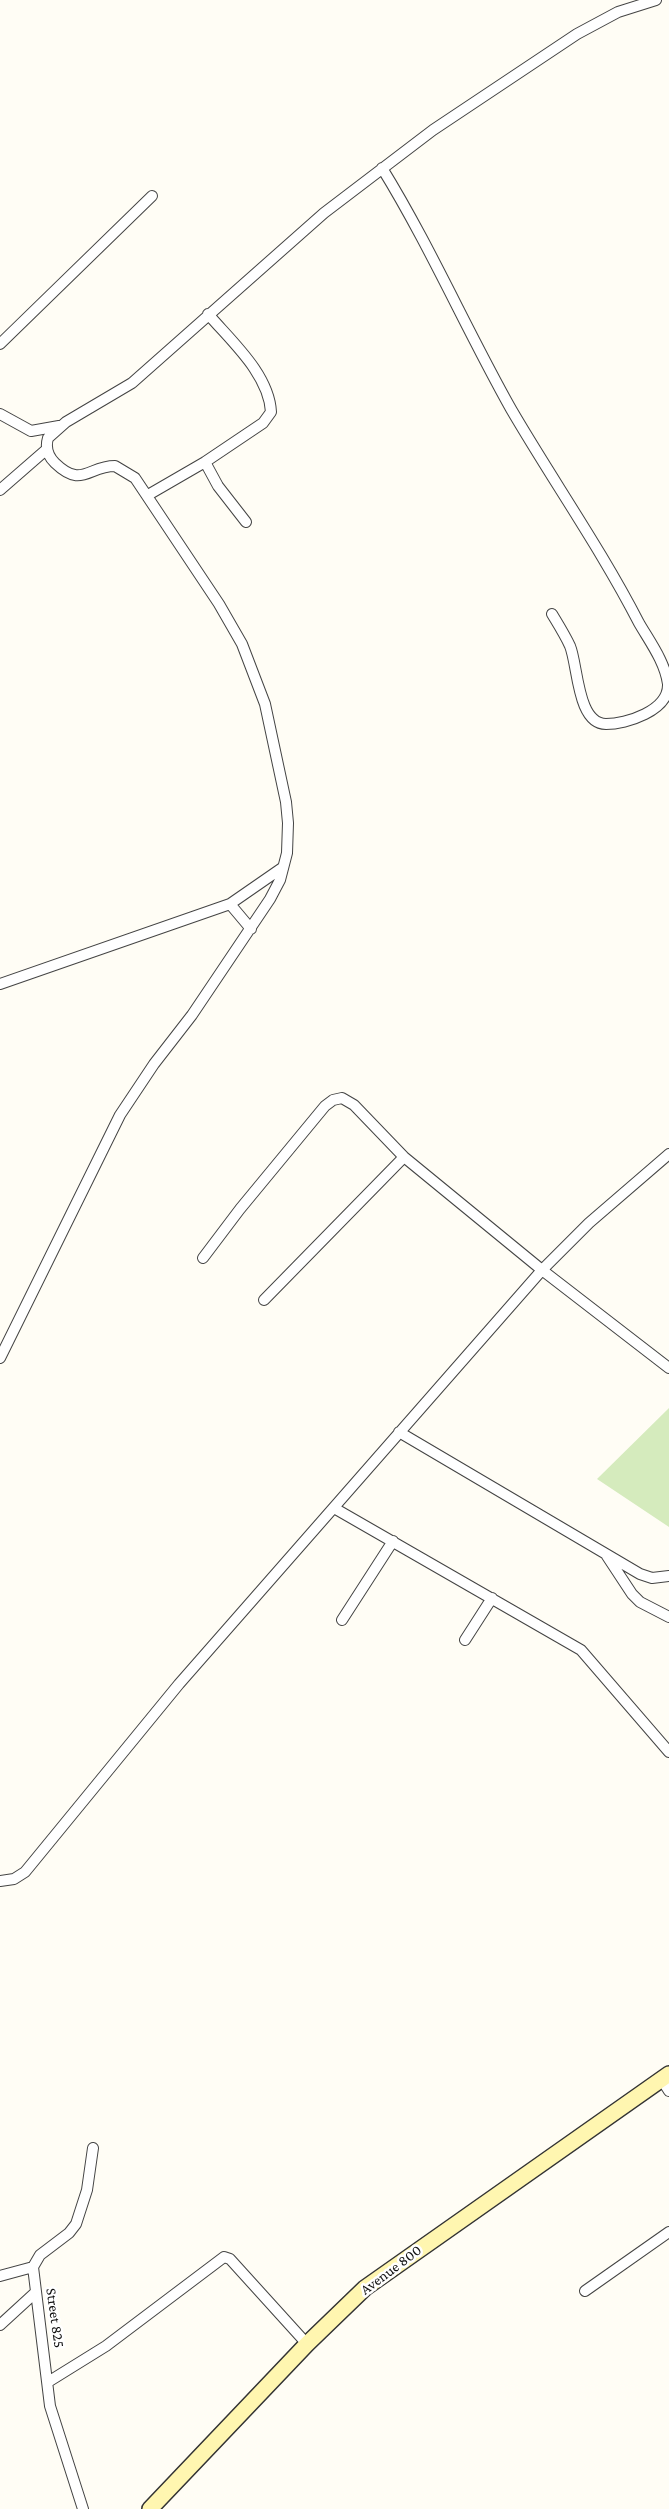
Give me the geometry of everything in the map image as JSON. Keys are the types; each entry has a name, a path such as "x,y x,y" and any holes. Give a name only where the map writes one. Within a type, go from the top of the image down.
{"main road":[{"name":"Avenue 800","path":"150,2509 307,2344 365,2288 404,2259 666,2082"}],"street":[{"path":"0,1358 120,1115 154,1064 192,1015 251,929 280,880 289,840 286,802 266,704 242,644 220,604 135,478 120,467 107,467 76,477 61,469 52,461 47,450 48,438 59,426 132,384 208,314 324,213 433,130 577,34 618,12 656,0"},
{"path":"382,168 413,218 512,409 614,574 660,661 668,686 664,699 646,714 626,722 601,724 594,720 583,702 570,644 552,614"},
{"path":"0,344 152,196"},
{"path":"148,495 205,462 263,423 271,412 263,386 247,359 208,314"},
{"path":"0,414 31,431 59,426"},
{"path":"0,490 47,450"},
{"path":"205,462 218,486 246,522"},
{"path":"0,984 230,904 282,868"},
{"path":"230,904 251,929"},
{"path":"203,1258 240,1209 333,1100 342,1098 350,1101 404,1157 542,1270 669,1368"},
{"path":"0,1880 14,1879 25,1872 186,1677 542,1270 589,1223 669,1154"},
{"path":"264,1300 404,1157"},
{"path":"399,1432 647,1577 669,1576"},
{"path":"334,1508 581,1650 669,1752"},
{"path":"342,1620 393,1541"},
{"path":"602,1550 615,1565 632,1594 640,1602 669,1617"},
{"path":"465,1640 492,1598"},
{"path":"0,2276 32,2267 40,2255 69,2233 76,2224 87,2190 93,2148"},
{"path":"585,2291 669,2232"},
{"path":"48,2382 106,2346 224,2257 232,2261 307,2344"},
{"name":"Street 825","path":"32,2267 50,2406 83,2509"},
{"path":"0,2325 36,2292"}],"green space":[{"path":"669,1408 669,1527 597,1479"}]}
